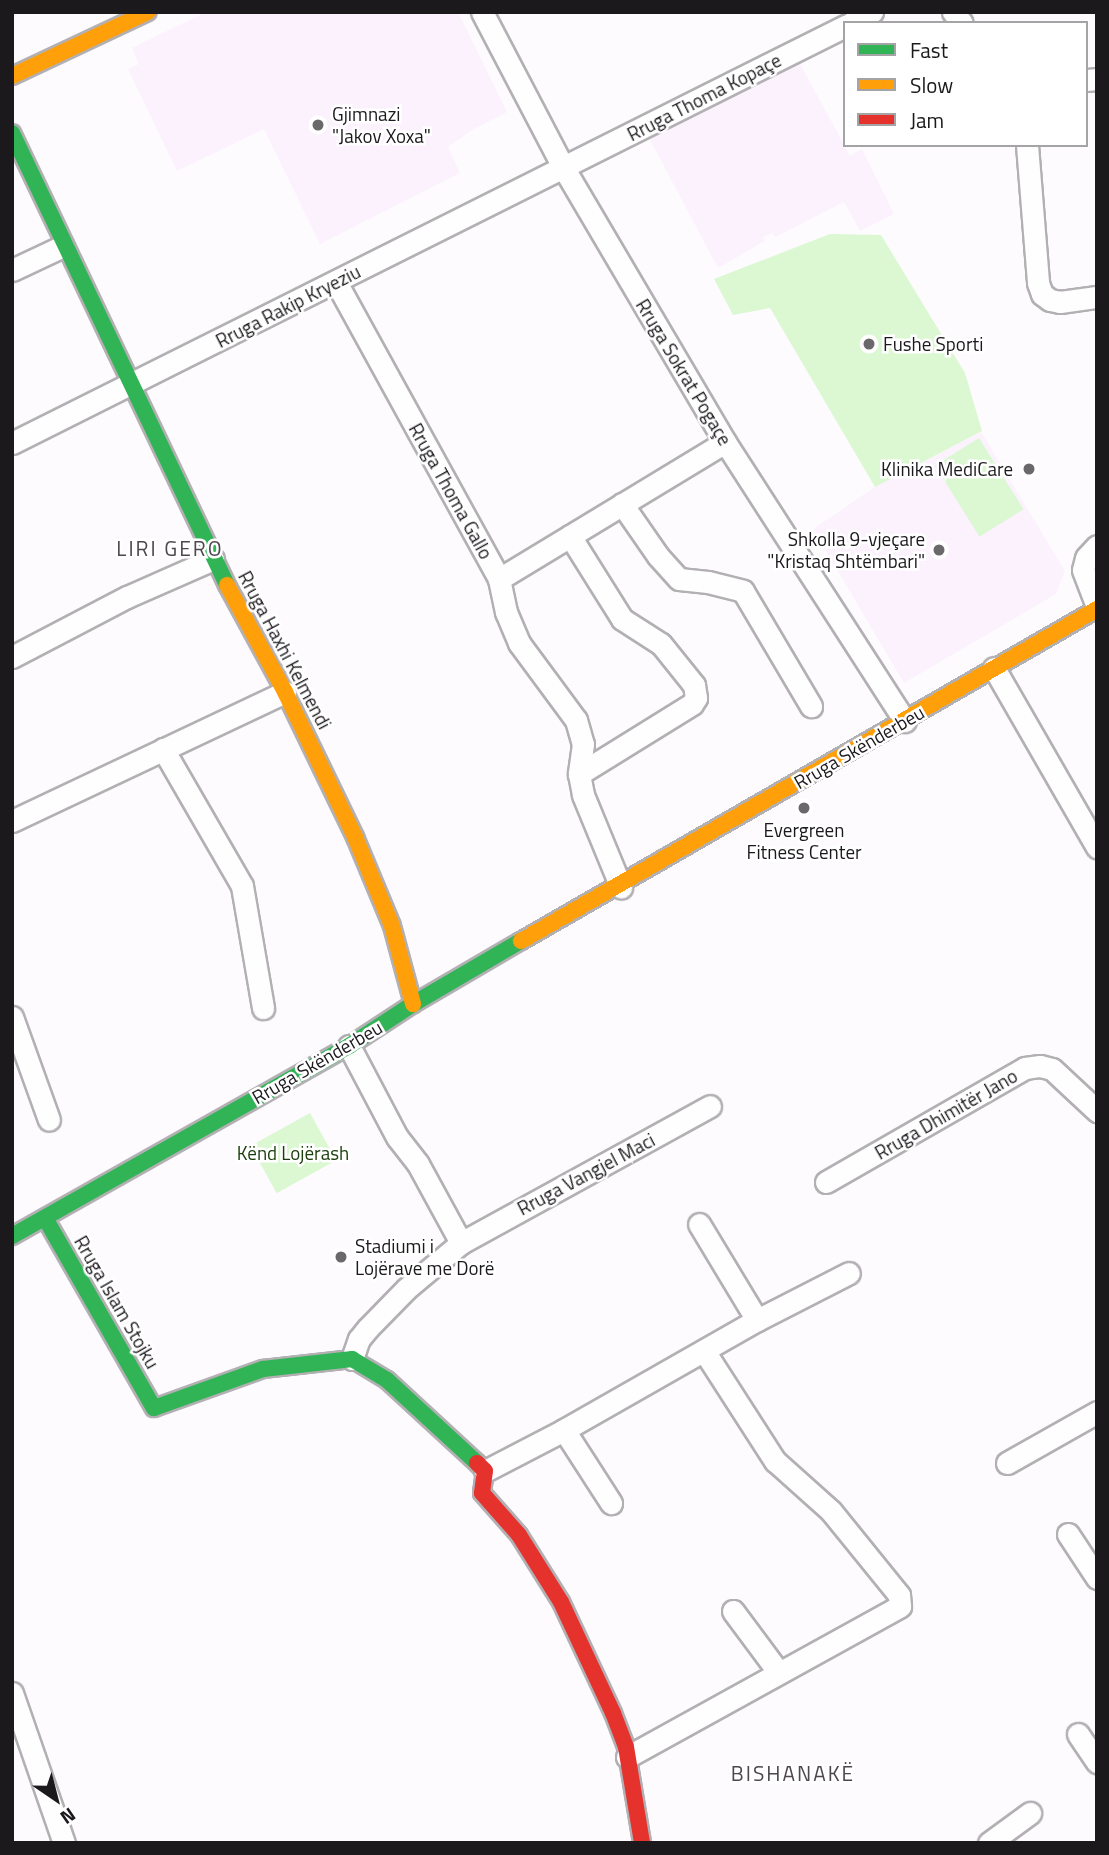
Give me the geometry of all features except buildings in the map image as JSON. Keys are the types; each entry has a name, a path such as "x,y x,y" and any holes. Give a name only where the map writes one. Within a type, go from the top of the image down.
{"street":[{"path":"12,76 148,12"},
{"name":"Rruga Sokrat Pogaçe","path":"482,12 563,167 725,442 905,721"},
{"path":"855,21 872,12"},
{"name":"Rruga Thoma Kopaçe","path":"563,167 843,27"},
{"name":"Rruga Haxhi Kelmendi","path":"12,133 213,559 285,692 374,879 399,946 414,1004"},
{"path":"1027,147 1038,283 1042,293 1050,300 1060,302 1097,297"},
{"name":"Rruga Rakip Kryeziu","path":"12,443 563,167"},
{"path":"12,270 63,246"},
{"name":"Rruga Thoma Gallo","path":"336,282 499,579 725,442"},
{"path":"622,504 658,556 679,579 743,591 811,706"},
{"path":"570,536 622,619 661,644 694,685 696,698 692,705 579,774"},
{"path":"1097,546 1086,558 1083,570 1097,607"},
{"path":"12,657 156,583 213,559"},
{"path":"499,579 506,612 519,643 576,720 583,744 579,774 583,795 621,887"},
{"name":"Rruga Skënderbeu","path":"12,1236 349,1046 414,1004 621,887 1097,607"},
{"path":"994,668 1097,847"},
{"path":"12,821 285,692"},
{"path":"163,749 242,886 263,1008"},
{"path":"12,1017 48,1120"},
{"path":"349,1046 397,1137 418,1164 461,1243"},
{"name":"Rruga Dhimitër Jano","path":"826,1182 1025,1068 1040,1066 1052,1069 1097,1111"},
{"name":"Rruga Vangjel Maci","path":"352,1359 359,1339 368,1328 406,1289 461,1243 710,1106"},
{"name":"Rruga Islam Stojku","path":"45,1218 154,1408 263,1369 352,1359"},
{"path":"699,1224 757,1320"},
{"path":"485,1471 564,1430 757,1320 849,1273"},
{"path":"628,1757 896,1610 901,1601 831,1511 775,1461 704,1351"},
{"path":"352,1359 387,1380 485,1471"},
{"path":"1007,1463 1097,1412"},
{"path":"564,1430 611,1503"},
{"path":"485,1471 482,1493 526,1545 570,1617 613,1713 628,1757 642,1843"},
{"path":"1068,1534 1097,1578"},
{"path":"733,1611 779,1673"},
{"path":"12,1693 64,1843"},
{"path":"1078,1734 1097,1762"},
{"path":"989,1843 1030,1813"}],"shaded area":[{"name":"Gjimnazi \"Jakov Xoxa\"","path":"206,12 458,12 507,112 472,130 448,147 460,173 320,244 264,129 177,171 128,69 139,64 132,48"},
{"path":"798,60 843,147 850,156 862,149 894,214 860,231 844,202 775,237 772,233 763,237 765,241 718,268 648,136"},
{"name":"Shkolla 9-vjeçare \"Kristaq Shtëmbari\"","path":"981,432 1065,571 1056,594 904,683 813,529 875,487"}],"green space":[{"name":"Fushe Sporti","path":"830,234 881,235 965,373 982,431 875,487 770,308 733,315 714,279"},
{"path":"979,438 1024,509 979,537 935,466"},
{"name":"Kënd Lojërash","path":"310,1113 336,1160 277,1193 251,1146"}],"traffic: fast":[{"path":"12,133 227,585"},
{"path":"12,1236 349,1046 413,1004 521,941"},
{"path":"45,1218 154,1408 263,1369 352,1359 387,1380 477,1463"}],"traffic: slow":[{"path":"12,76 148,12"},
{"path":"227,585 285,692 355,837 392,926 413,1004"},
{"path":"521,941 1097,609"}],"traffic: jam":[{"path":"477,1463 485,1471 482,1493 519,1535 561,1602 613,1713 626,1747 642,1843"}],"place":[{"name":"Gjimnazi \"Jakov Xoxa\"","path":"318,125"},
{"name":"Fushe Sporti","path":"869,344"},
{"name":"Klinika MediCare","path":"1029,469"},
{"name":"Shkolla 9-vjeçare \"Kristaq Shtëmbari\"","path":"939,550"},
{"name":"Evergreen Fitness Center","path":"804,808"},
{"name":"Stadiumi i Lojërave me Dorë","path":"341,1257"}],"district":[{"name":"LIRI GERO","path":"170,548"},
{"name":"BISHANAKË","path":"793,1773"}]}
